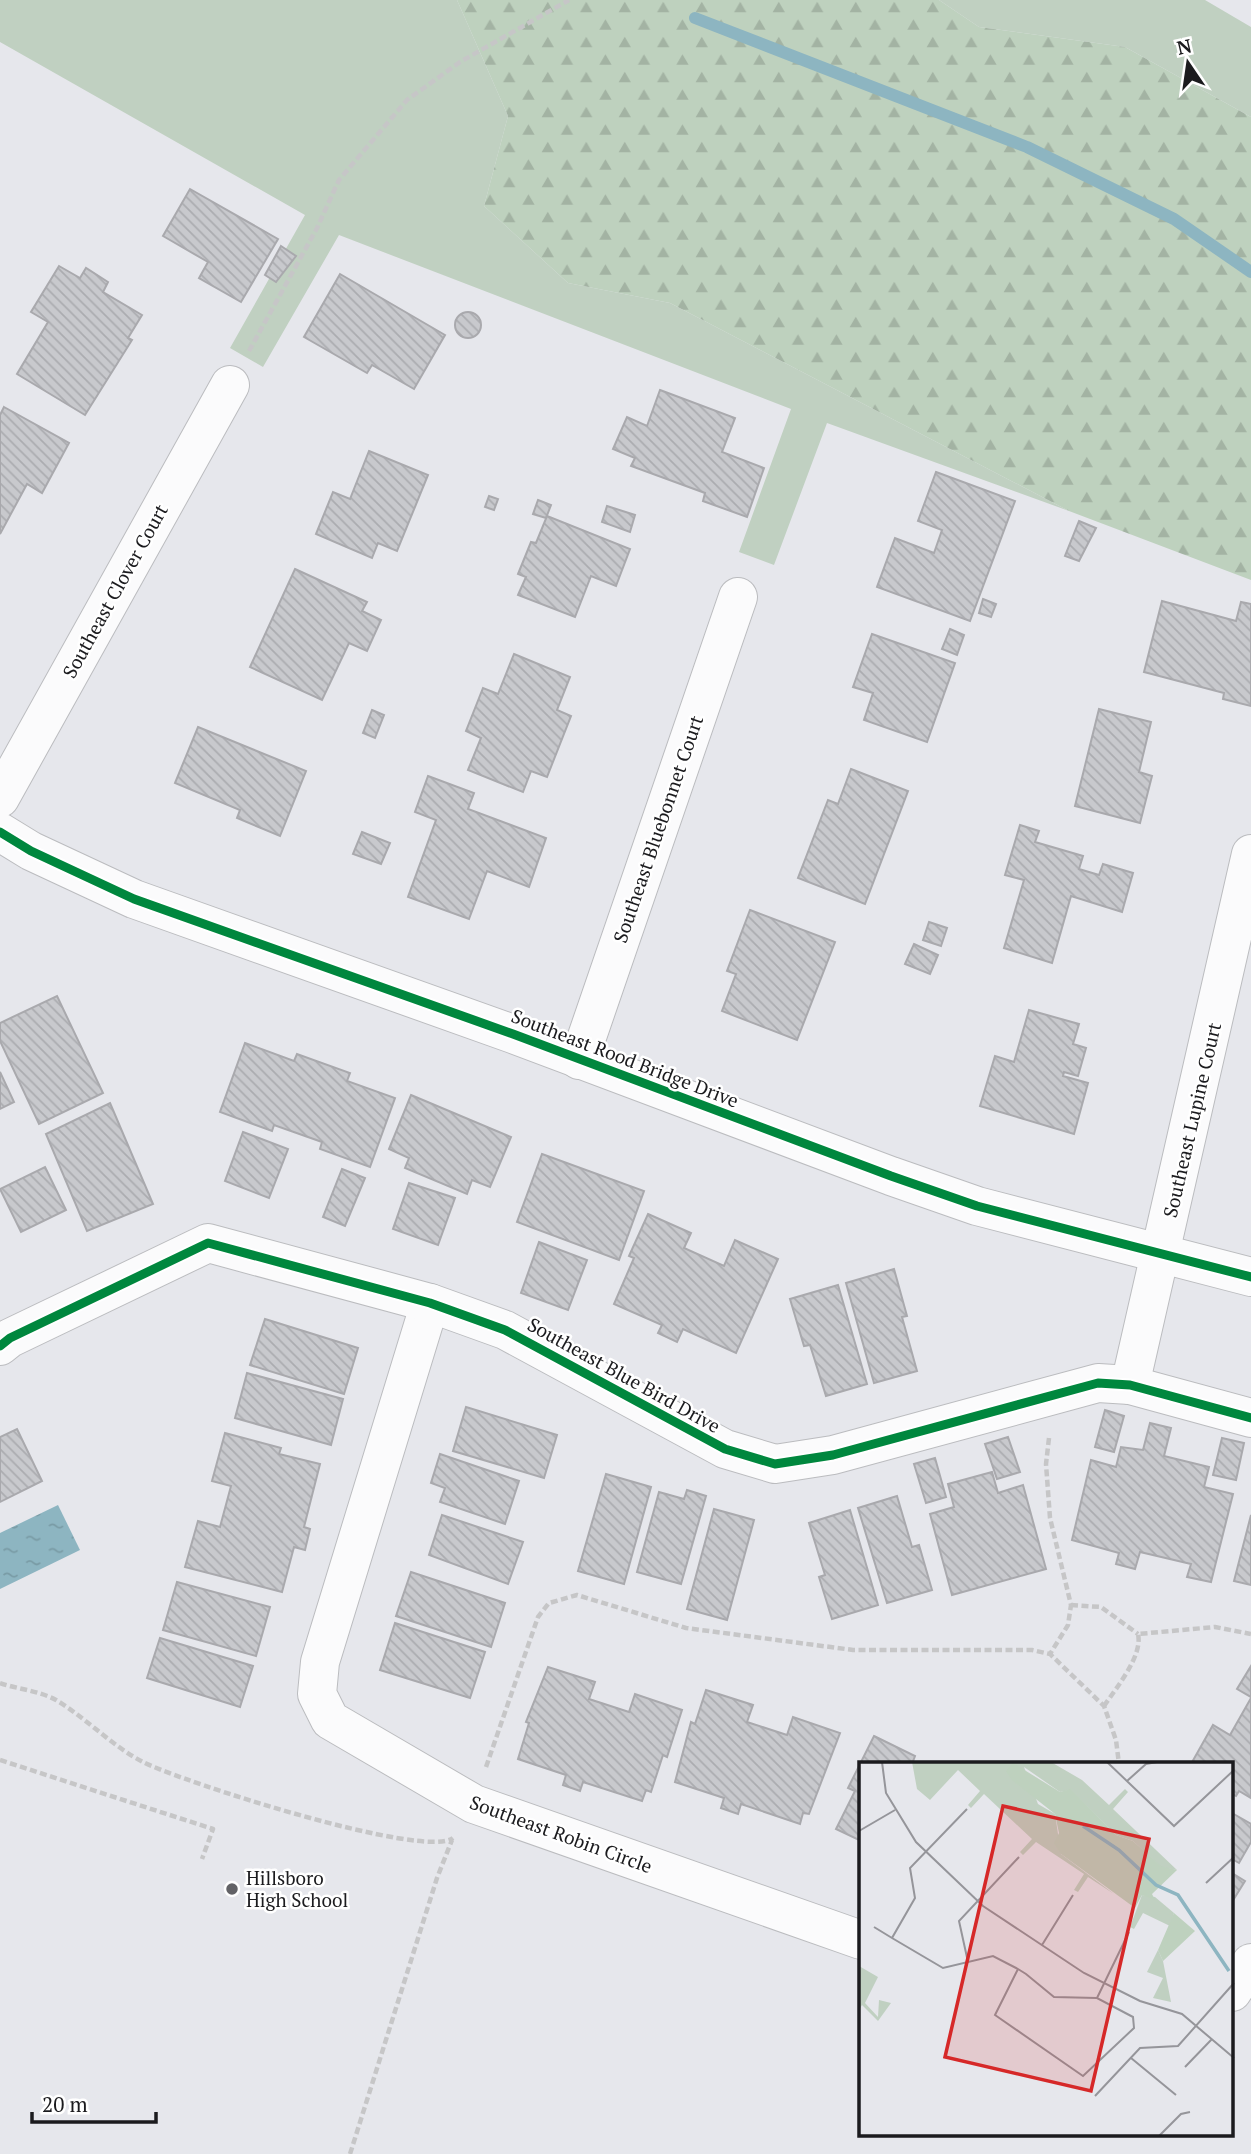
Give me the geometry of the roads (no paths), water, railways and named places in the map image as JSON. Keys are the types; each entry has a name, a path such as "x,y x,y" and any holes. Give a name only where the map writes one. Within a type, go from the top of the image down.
{"street":[{"name":"Southeast Clover Court","path":"0,798 230,385"},
{"name":"Southeast Bluebonnet Court","path":"579,1060 738,597"},
{"name":"Southeast Rood Bridge Drive","path":"0,832 32,851 134,899 977,1206 1251,1278"},
{"name":"Southeast Lupine Court","path":"1130,1385 1162,1256 1251,854"},
{"name":"Southeast Blue Bird Drive","path":"3,1334 208,1243 430,1303 505,1330 724,1449 775,1464 833,1455 1098,1383 1130,1385 1251,1419"},
{"name":"Southeast Robin Circle","path":"430,1303 320,1662 317,1694 330,1720 474,1804 859,1939"},
{"path":"1234,1989 1251,1963"}],"water":[{"path":"58,1505 80,1550 0,1589 0,1533"}],"waterway":[{"path":"695,18 1027,147 1174,219 1251,272"}],"place":[{"name":"Hillsboro High School","path":"232,1889"}]}
